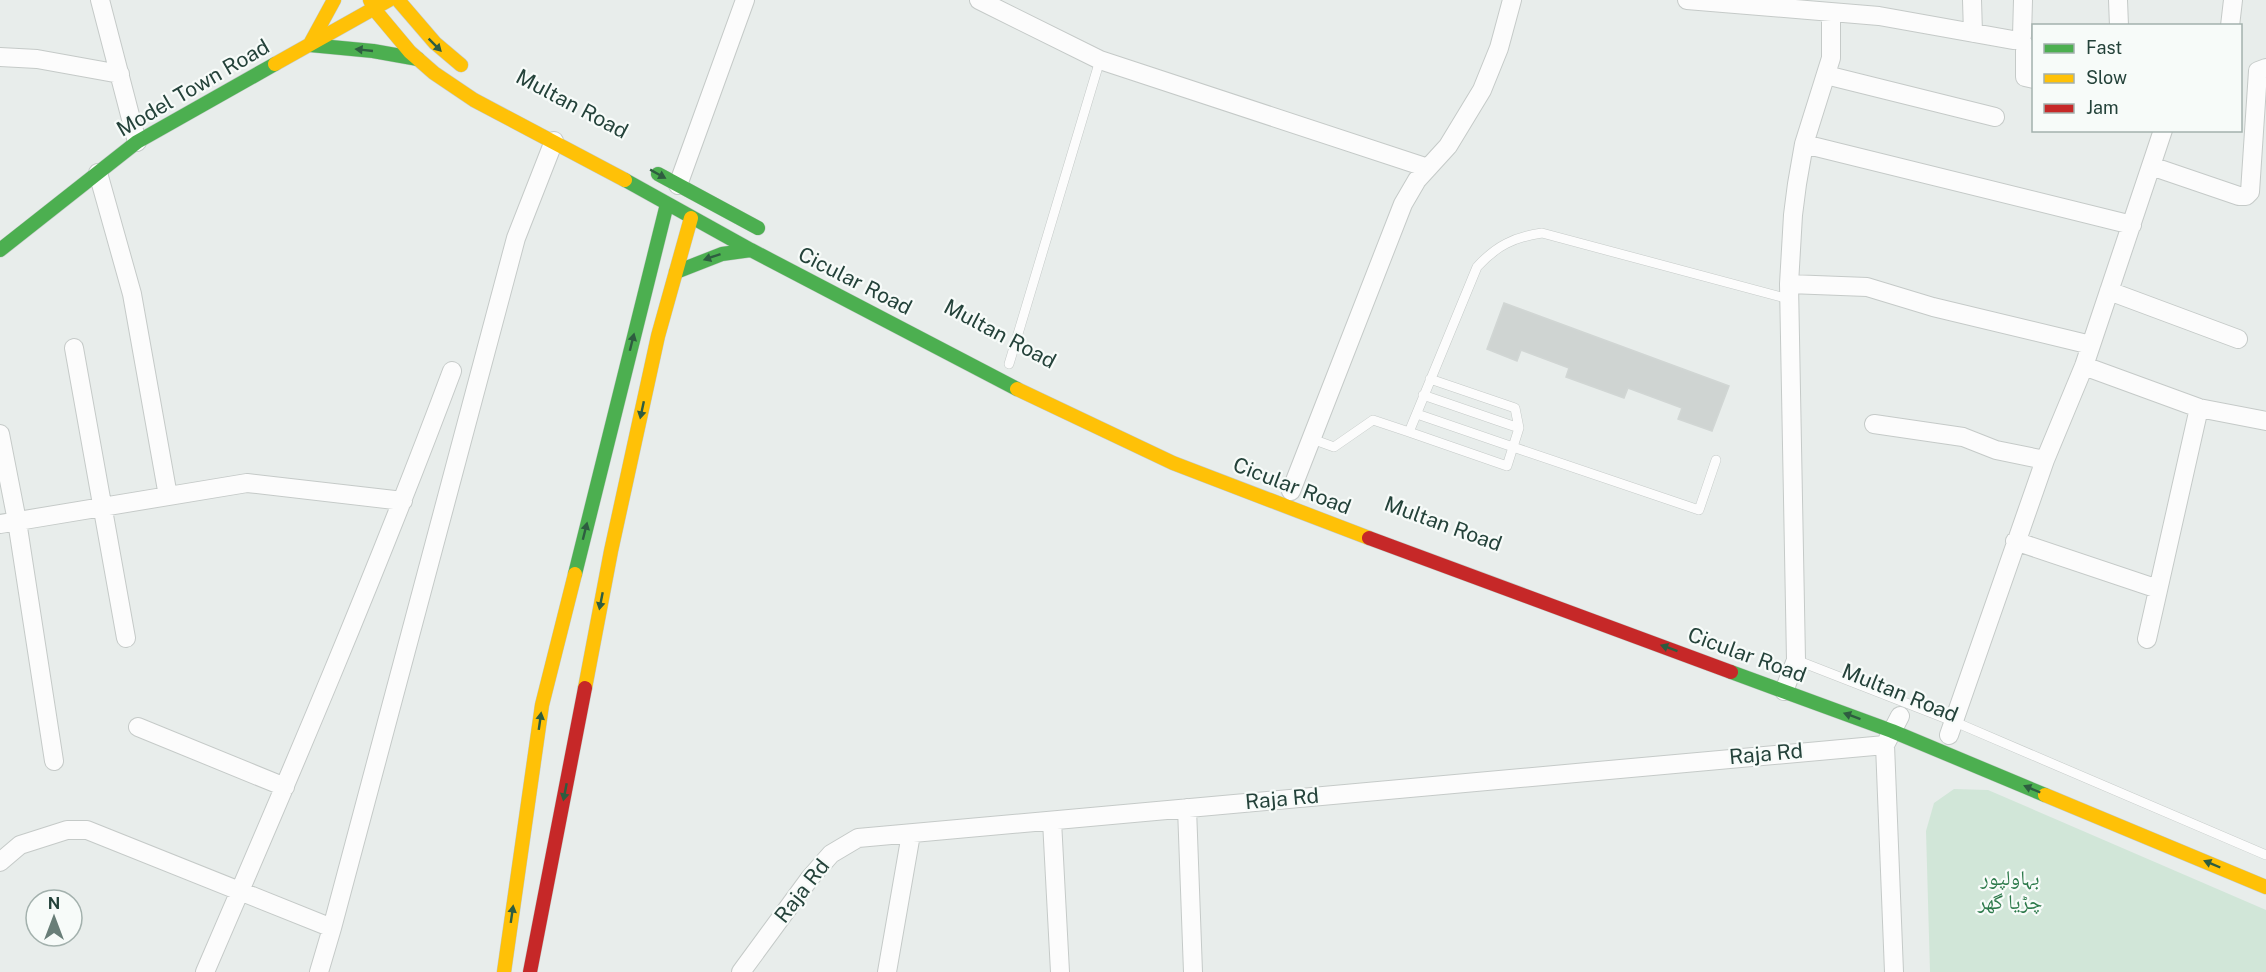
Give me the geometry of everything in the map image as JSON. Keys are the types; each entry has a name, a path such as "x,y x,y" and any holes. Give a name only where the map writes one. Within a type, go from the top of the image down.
{"main road":[{"path":"334,0 310,45 373,51 418,59"},
{"name":"Model Town Road","path":"0,250 137,142 310,45 372,5 389,0"},
{"path":"398,0 441,50 471,72"},
{"name":"Cicular Road","path":"372,5 418,59 434,73 474,100 999,381 1173,462 1272,502 1784,691 1897,728 2266,887"},
{"name":"Multan Road","path":"643,165 773,236"},
{"path":"504,972 542,705 666,204"},
{"path":"530,972 611,551 658,336 691,218"},
{"path":"676,272 722,254 751,250"},
{"path":"999,381 1009,363"},
{"name":"Multan Road","path":"1789,667 1897,728"},
{"path":"1982,749 2266,869"}],"street":[{"path":"100,0 137,142"},
{"path":"678,185 745,0"},
{"path":"979,0 1100,60 1428,168"},
{"path":"1291,491 1403,204 1417,180 1448,146 1482,90 1499,48 1512,0"},
{"path":"1687,0 1831,12 1878,8 1974,33 2013,40 2022,36 2023,0"},
{"path":"1972,0 1974,33"},
{"path":"2118,0 2119,24"},
{"path":"2230,24 2233,0"},
{"path":"1784,691 1789,667 1789,292 1793,215 1804,144 1831,58 1831,12"},
{"path":"2019,39 2025,46 2025,77 2032,79"},
{"path":"0,57 37,59 120,74"},
{"path":"2151,166 2239,196 2246,196 2250,192 2258,71 2266,68"},
{"path":"1826,75 1995,117"},
{"path":"1951,732 2015,541 2045,460 2084,366 2162,132"},
{"path":"319,972 516,238 554,141"},
{"path":"1804,144 2132,225"},
{"path":"98,173 132,294 168,496"},
{"path":"1789,292 1867,287 1933,308 2091,345"},
{"path":"2109,291 2238,339"},
{"path":"74,348 126,638"},
{"path":"2084,366 2199,408 2266,421"},
{"path":"205,972 285,787 403,501 452,370"},
{"path":"2147,639 2199,408"},
{"path":"1874,424 1963,437 1996,450 2045,460"},
{"path":"0,434 8,522 54,761"},
{"path":"8,522 247,483 403,501"},
{"path":"2015,541 2158,589"},
{"path":"138,728 285,787"},
{"path":"1894,972 1897,728"},
{"name":"Raja Rd","path":"741,972 810,878 831,854 858,838 1847,747 1897,728"},
{"path":"1186,808 1193,972"},
{"path":"1052,821 1059,972"},
{"path":"0,862 20,845 67,830 87,830 332,928"},
{"path":"887,972 911,834"}],"lane":[{"path":"1009,363 1100,60"},
{"path":"1409,432 1477,267 1498,246 1528,235 1542,233 1789,292"},
{"path":"1312,439 1334,447 1373,420 1507,466 1519,428 1515,408 1430,379"},
{"path":"1424,395 1519,428"},
{"path":"1417,414 1700,510 1716,460"},
{"path":"1789,667 2266,855"}],"green space":[{"name":"بہاولپور چڑیا گھر","path":"1954,789 1988,790 2266,910 2266,972 1930,972 1926,831 1934,803"}],"building":[{"path":"1504,303 1729,386 1712,431 1678,419 1682,408 1628,388 1624,398 1566,377 1569,368 1521,350 1517,361 1487,349"}],"traffic: fast":[{"path":"310,45 373,51 418,59"},
{"path":"0,250 137,142 275,64"},
{"path":"658,174 758,228"},
{"path":"625,180 751,250 1017,389"},
{"path":"575,574 667,204"},
{"path":"676,272 722,254 751,250"},
{"path":"1731,672 1892,731 2045,795"}],"traffic: slow":[{"path":"310,44 334,0"},
{"path":"370,0 374,9 410,52 434,73 474,100 625,180"},
{"path":"275,64 389,0"},
{"path":"398,0 435,43 461,65"},
{"path":"585,688 611,551 658,336 691,218"},
{"path":"1017,389 1173,463 1369,538"},
{"path":"504,972 542,705 575,574"},
{"path":"2045,795 2266,887"}],"traffic: jam":[{"path":"1369,538 1731,672"},
{"path":"530,972 585,688"}]}
